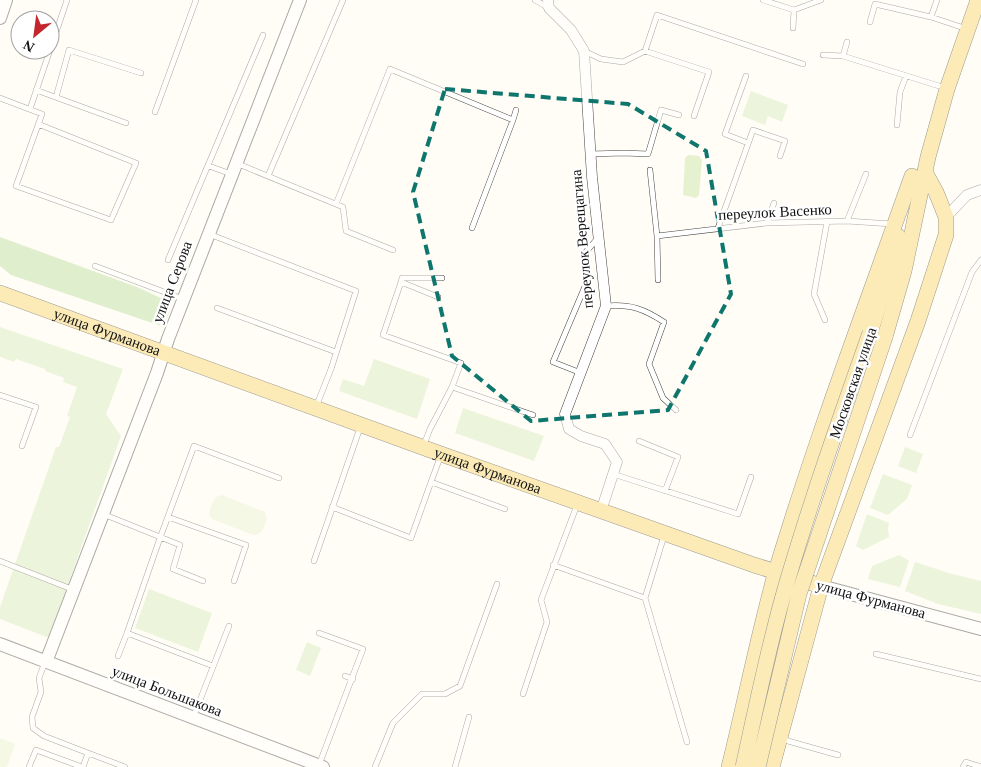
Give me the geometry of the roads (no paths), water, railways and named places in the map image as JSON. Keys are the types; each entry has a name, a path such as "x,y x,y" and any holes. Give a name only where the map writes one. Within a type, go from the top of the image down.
{"main road":[{"name":"Московская улица","path":"758,767 798,594 885,337 904,272 918,174 947,89 963,27 966,0"},
{"name":"Московская улица","path":"743,767 785,590 891,268 918,174 939,86 963,27 978,0"},
{"path":"729,767 776,572 806,477 880,263 895,224 918,174 936,192 946,216 946,235 940,258 821,586 779,736 773,766"},
{"name":"улица Фурманова","path":"0,293 441,454 776,572 821,586"}],"street":[{"path":"0,18 6,0"},
{"name":"улица Серова","path":"46,662 208,234 300,0"},
{"name":"переулок Верещагина","path":"548,4 572,30 584,51 590,154 606,306 565,414 569,429 581,436 605,444 616,462 601,511"},
{"path":"946,216 967,195 981,190"},
{"name":"улица Фурманова","path":"821,586 981,629"},
{"name":"улица Большакова","path":"0,644 321,766"}],"lane":[{"path":"30,109 67,0"},
{"path":"154,112 196,0"},
{"path":"268,176 343,0"},
{"path":"535,0 548,4"},
{"path":"763,0 794,10 821,0"},
{"path":"931,17 937,0"},
{"path":"870,22 875,4 931,17 963,27"},
{"path":"793,28 794,10"},
{"path":"584,51 601,59 624,62 645,51 657,15 786,55 803,64"},
{"path":"168,260 263,35"},
{"path":"843,56 847,42"},
{"path":"56,97 69,50 141,73"},
{"path":"645,51 709,72 694,116"},
{"path":"823,55 843,56 939,86"},
{"path":"336,204 390,69 513,120"},
{"path":"746,76 725,134 748,143"},
{"path":"897,125 900,92 906,76"},
{"path":"36,90 126,123"},
{"path":"0,98 42,114 38,124 16,186 111,220 136,163 38,124"},
{"path":"472,228 516,110"},
{"path":"590,154 648,154 661,110 679,115"},
{"path":"718,228 753,130 785,142 780,156"},
{"path":"209,166 268,176 343,207 346,231 393,250"},
{"path":"650,170 657,236 658,280"},
{"path":"847,221 866,174"},
{"path":"767,224 774,203"},
{"name":"переулок Васенко","path":"657,236 767,224 847,221 895,224"},
{"path":"826,320 814,294 827,222"},
{"path":"208,234 356,291 316,408"},
{"path":"582,373 553,362 586,284 584,254 598,238"},
{"path":"910,435 972,272 981,260"},
{"path":"94,266 184,299"},
{"path":"423,447 430,429 452,387 461,363 382,335 402,278 442,278"},
{"path":"401,282 438,297"},
{"path":"606,306 622,305 648,311 664,322 649,364 663,398 676,410"},
{"path":"217,308 336,352"},
{"path":"452,387 534,415"},
{"path":"0,395 36,406 22,446"},
{"path":"314,561 361,425"},
{"path":"639,441 678,457 665,491"},
{"path":"118,656 194,446 279,478"},
{"path":"332,507 411,538 441,454"},
{"path":"613,474 738,514 751,477"},
{"path":"431,482 505,509"},
{"path":"523,694 547,622 540,600 578,502"},
{"path":"102,514 180,545 173,569 203,581"},
{"path":"168,516 246,545 234,581"},
{"path":"664,533 661,549 645,598 688,742"},
{"path":"0,561 74,590"},
{"path":"553,565 645,598"},
{"path":"375,767 393,723 422,694 445,694 460,686 497,584"},
{"path":"192,718 229,626"},
{"path":"319,632 364,649 321,766"},
{"path":"127,633 213,666"},
{"path":"876,654 981,679"},
{"path":"46,662 39,678 41,692 32,717 33,728 44,736 125,767"},
{"path":"345,676 352,679"},
{"path":"455,767 469,717"},
{"path":"779,736 788,741 838,755"},
{"path":"29,767 36,750 82,767 88,753"},
{"path":"963,767 966,762 981,766"}]}
